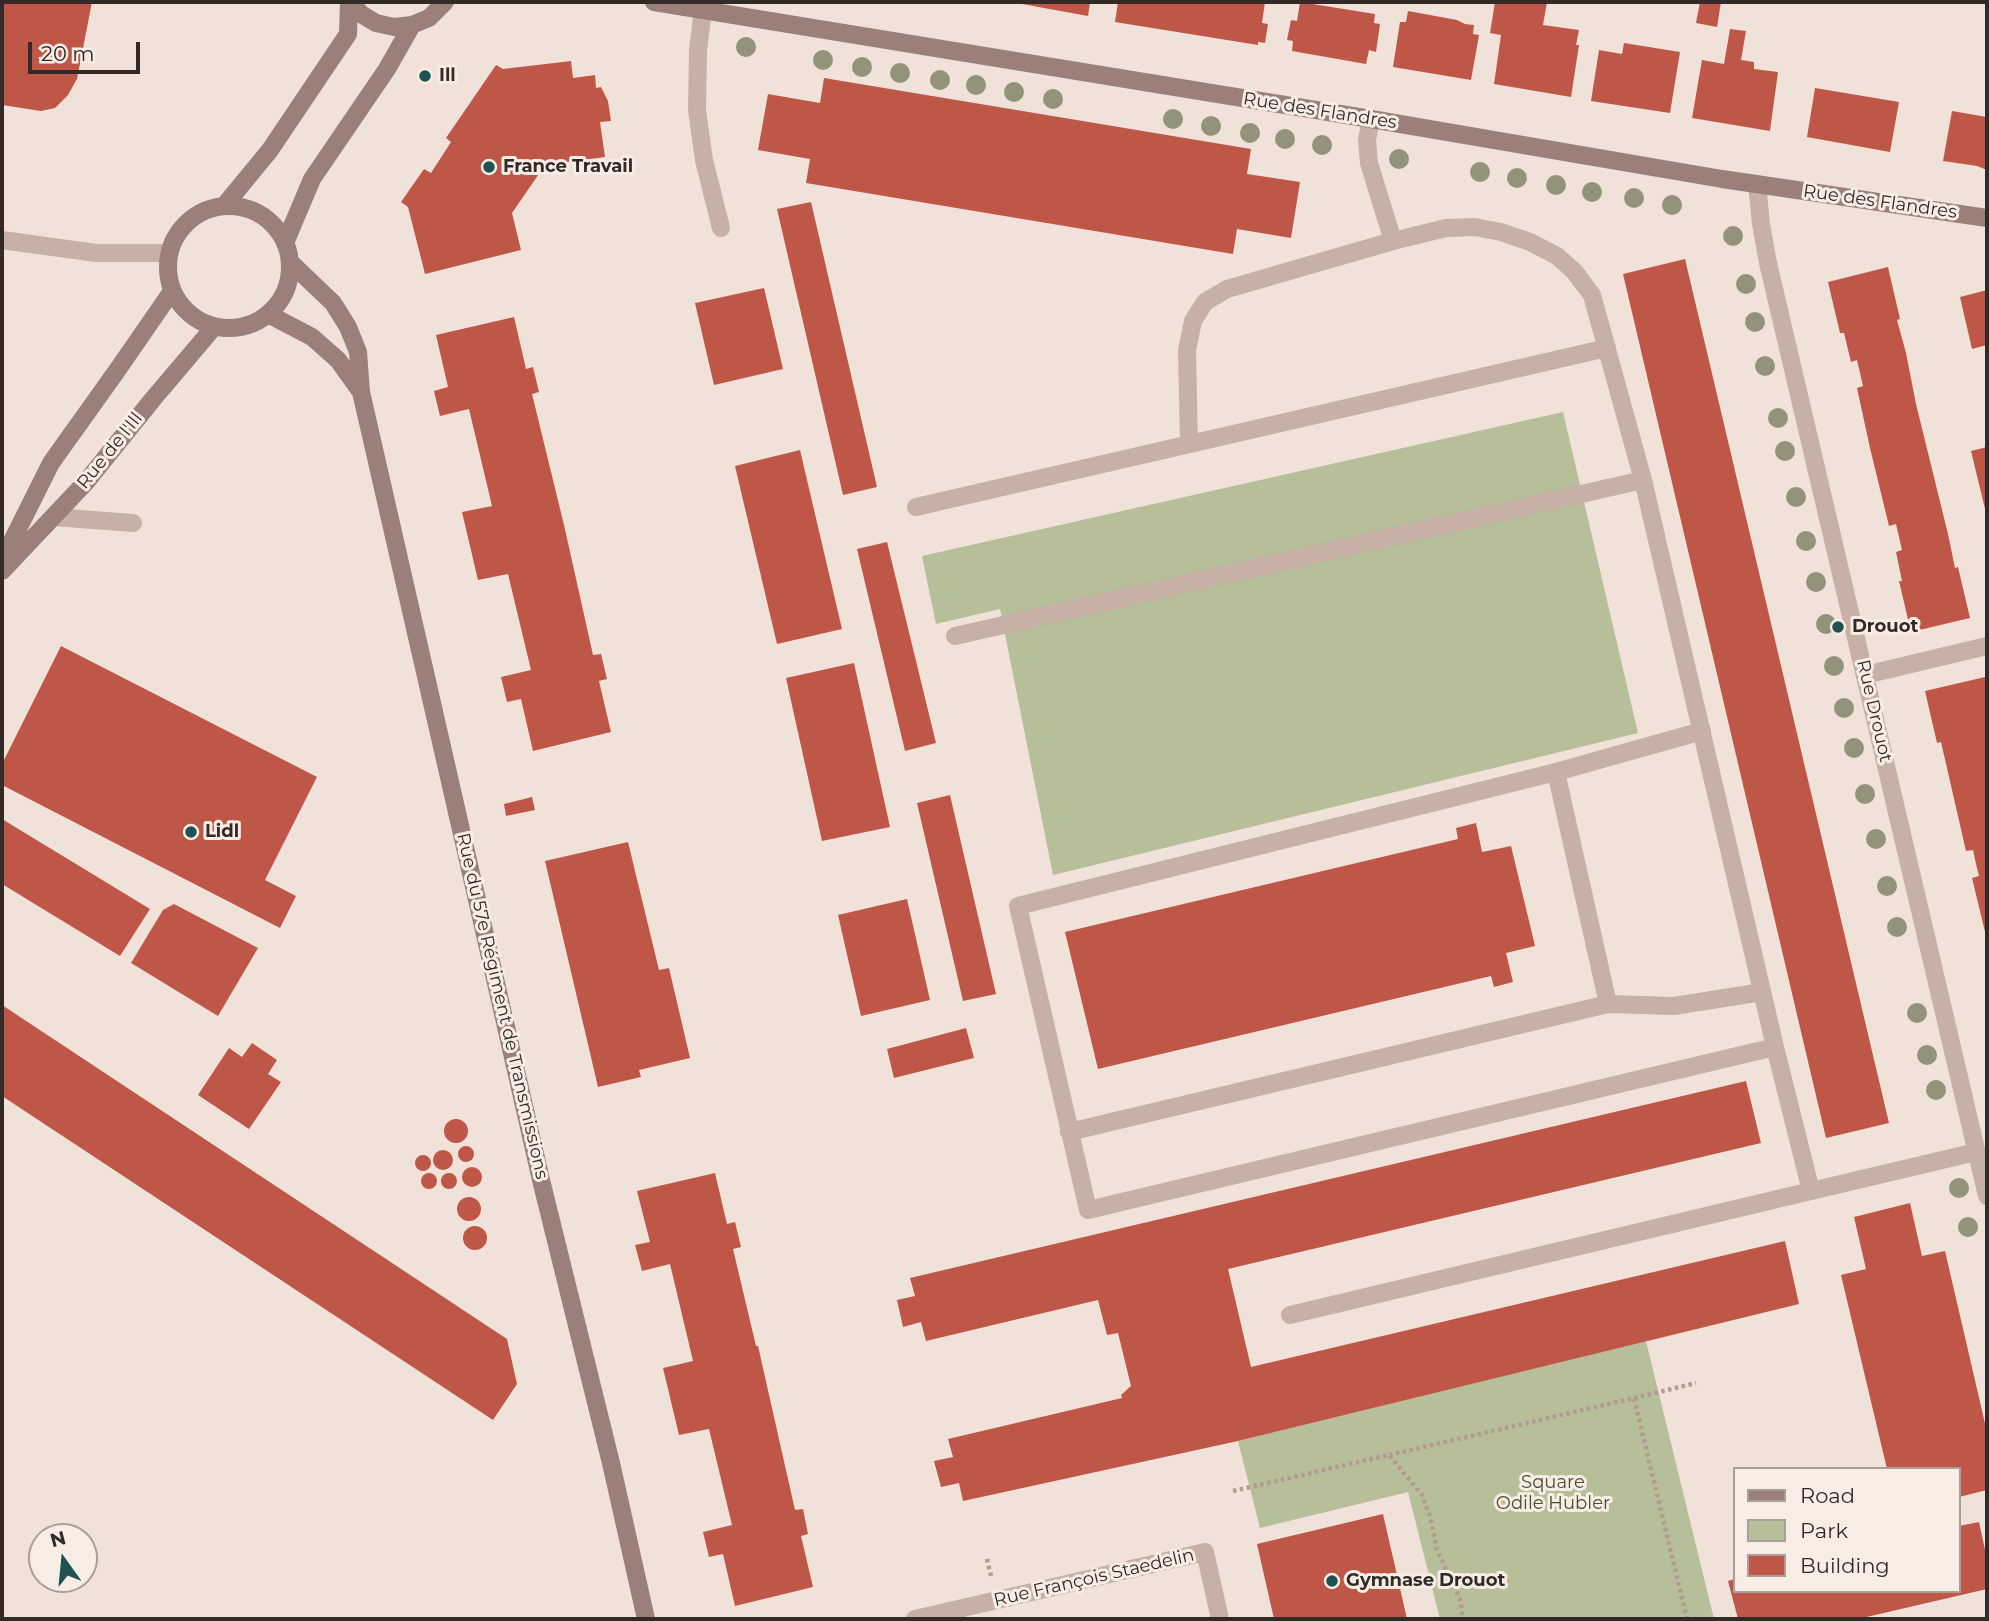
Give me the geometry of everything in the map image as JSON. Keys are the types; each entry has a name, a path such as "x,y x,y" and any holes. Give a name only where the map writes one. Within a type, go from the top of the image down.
{"main road":[{"path":"350,2 361,14 376,23 394,27 412,25 429,18 445,2"},
{"path":"224,206 271,150 348,34 350,2"},
{"name":"Rue des Flandres","path":"654,2 1757,184 1987,218"},
{"path":"285,243 312,179 387,69 412,25"},
{"path":"224,206 243,208 261,215 275,228 285,243 290,262 288,281 281,299 268,314 252,324 233,328 214,327 196,319 182,307 172,291 167,272 169,253 176,235 188,220 205,210 224,206"},
{"name":"Rue du 57e Régiment de Transmissions","path":"290,262 333,303 348,327 358,352 361,392 541,1180 611,1463 646,1619"},
{"path":"2,561 51,463 172,291"},
{"name":"Rue du 57e Régiment de Transmissions","path":"268,314 312,337 338,360 361,392"},
{"name":"Rue de l'Ill","path":"2,571 86,482 214,327"}],"street":[{"path":"704,10 698,50 697,110 704,160 721,228"},
{"path":"1370,119 1367,140 1369,163 1393,241"},
{"name":"Rue Drouot","path":"1757,184 1768,263 1987,1196"},
{"path":"1189,444 1187,350 1192,321 1205,302 1227,289 1446,228 1475,227 1511,235 1557,256 1574,271 1592,295 1643,480 1811,1191"},
{"path":"2,240 96,253 169,253"},
{"path":"916,507 1607,348"},
{"path":"955,636 1643,480"},
{"path":"52,517 133,523"},
{"path":"1865,675 1987,646"},
{"path":"1702,731 1556,772 1018,906 1069,1132 1088,1210 1775,1047"},
{"path":"1556,772 1608,1004"},
{"path":"1069,1132 1608,1004 1674,1006 1762,992"},
{"path":"1290,1315 1976,1152"},
{"name":"Rue François Staedelin","path":"915,1619 1205,1552 1220,1619"}],"path":[{"path":"1233,1491 1696,1384"},
{"path":"1634,1398 1687,1619"},
{"path":"1389,1455 1422,1496 1430,1516 1437,1550 1460,1599 1463,1619"}],"green space":[{"path":"1563,412 1638,733 1053,875 1000,609 936,624 922,556"},
{"name":"Square Odile Hubler","path":"1646,1341 1714,1619 1440,1619 1408,1492 1260,1528 1238,1441"}],"building":[{"path":"2,2 92,2 77,79 68,95 55,108 41,111 2,105"},
{"path":"1011,2 1090,2 1088,16"},
{"path":"1118,2 1265,2 1262,23 1268,24 1265,43 1258,42 1258,45 1115,22"},
{"path":"1300,2 1375,14 1374,23 1380,24 1376,52 1369,50 1366,64 1292,51 1293,41 1287,40 1291,20 1297,21"},
{"path":"1495,2 1547,2 1543,25 1579,30 1571,97 1494,84 1501,35 1490,33"},
{"path":"1700,2 1721,2 1717,27 1696,23"},
{"path":"1408,11 1474,25 1473,34 1479,35 1471,80 1393,67 1400,22 1406,22"},
{"path":"1730,29 1746,31 1741,60 1754,62 1754,69 1778,72 1770,131 1692,118 1702,60 1724,64"},
{"path":"1624,43 1680,52 1670,113 1591,101 1599,50 1622,54"},
{"name":"France Travail","path":"571,61 573,78 595,75 596,88 601,87 608,101 611,121 600,122 605,157 545,165 512,213 521,250 425,274 408,207 401,202 424,169 431,173 451,142 446,138 496,65 503,69"},
{"path":"824,78 1251,149 1247,174 1300,182 1291,238 1237,229 1233,254 806,183 810,159 758,150 768,94 820,103"},
{"path":"1815,88 1899,102 1890,152 1807,137"},
{"path":"1952,111 1987,117 1987,170 1943,161"},
{"path":"811,202 877,487 843,495 777,209"},
{"path":"1685,259 1889,1123 1826,1138 1623,274"},
{"path":"1888,267 1916,404 1955,568 1958,567 1970,618 1911,632 1899,581 1902,581 1896,552 1902,550 1896,524 1889,526 1857,388 1863,386 1857,360 1851,362 1844,333 1840,333 1828,282"},
{"path":"764,288 783,369 714,385 695,303"},
{"path":"1987,290 1987,345 1972,349 1960,297"},
{"path":"514,317 526,369 533,367 539,392 532,394 593,655 601,654 607,679 599,681 611,732 533,751 521,699 507,702 501,677 531,670 508,574 478,580 462,512 492,506 469,409 440,416 434,391 448,387 436,335"},
{"path":"1987,447 1987,513 1986,513 1971,451"},
{"path":"800,450 842,629 777,644 735,466"},
{"path":"887,542 936,743 905,751 857,549"},
{"name":"Lidl","path":"61,646 317,777 265,880 296,896 280,928 2,785 2,764"},
{"path":"854,663 890,827 822,841 786,678"},
{"path":"1985,677 1986,936 1972,878 1979,876 1973,850 1966,851 1941,742 1937,743 1925,691"},
{"path":"950,795 996,994 963,1001 917,803"},
{"path":"532,797 535,810 506,816 504,804"},
{"path":"2,819 150,909 120,956 2,884"},
{"path":"1476,823 1482,852 1511,846 1535,946 1506,953 1513,982 1494,987 1491,976 1098,1069 1065,932 1458,839 1456,828"},
{"path":"628,842 659,970 669,968 690,1058 639,1070 641,1077 598,1087 545,861"},
{"path":"907,899 930,1000 861,1016 838,915"},
{"path":"174,904 258,948 218,1016 131,963 163,910"},
{"path":"2,1005 507,1339 517,1384 493,1420 2,1096"},
{"path":"966,1028 974,1058 894,1078 887,1049"},
{"path":"252,1043 277,1060 268,1074 281,1082 249,1129 198,1095 229,1048 242,1057"},
{"path":"1746,1081 1761,1143 1228,1269 1251,1367 1785,1241 1799,1304 1238,1441 963,1501 959,1483 941,1487 934,1461 953,1457 948,1439 1122,1398 1121,1395 1131,1386 1118,1333 1107,1335 1098,1300 926,1341 921,1322 903,1327 897,1300 915,1296 910,1278"},
{"path":"456,1119 465,1122 468,1131 465,1140 456,1143 447,1140 444,1131 447,1122"},
{"path":"463,1146 469,1146 474,1154 472,1160 463,1162 458,1157 458,1151"},
{"path":"443,1150 450,1153 453,1160 450,1167 443,1170 436,1167 433,1160 436,1153"},
{"path":"420,1155 426,1155 431,1163 429,1169 420,1171 415,1166 415,1160"},
{"path":"472,1167 479,1170 482,1177 479,1184 472,1187 465,1184 462,1177 465,1170"},
{"path":"426,1173 432,1173 437,1181 435,1187 426,1189 421,1184 421,1178"},
{"path":"446,1173 452,1173 457,1181 455,1187 446,1189 441,1184 441,1178"},
{"path":"715,1173 727,1224 735,1222 741,1247 733,1249 795,1510 803,1509 808,1534 801,1536 813,1587 735,1606 723,1554 709,1557 703,1532 732,1525 709,1429 679,1435 663,1368 693,1361 670,1264 642,1271 635,1245 650,1242 637,1191"},
{"path":"469,1197 478,1200 481,1209 478,1218 469,1221 460,1218 457,1209 460,1200"},
{"path":"1910,1203 1922,1256 1945,1251 1987,1432 1987,1490 1961,1496 1961,1467 1887,1467 1841,1275 1866,1269 1854,1217"},
{"path":"470,1226 480,1226 487,1233 487,1243 480,1250 470,1250 463,1243 463,1233"},
{"name":"Gymnase Drouot","path":"1383,1514 1407,1619 1274,1619 1257,1544"},
{"path":"1979,1522 1987,1559 1987,1589 1858,1619 1738,1619 1728,1581 1734,1579 1734,1593 1961,1593 1961,1526"}],"place":[{"name":"Ill","path":"425,76"},
{"name":"France Travail","path":"489,167"},
{"name":"Drouot","path":"1838,627"},
{"name":"Lidl","path":"191,832"},
{"name":"Gymnase Drouot","path":"1332,1581"}]}
